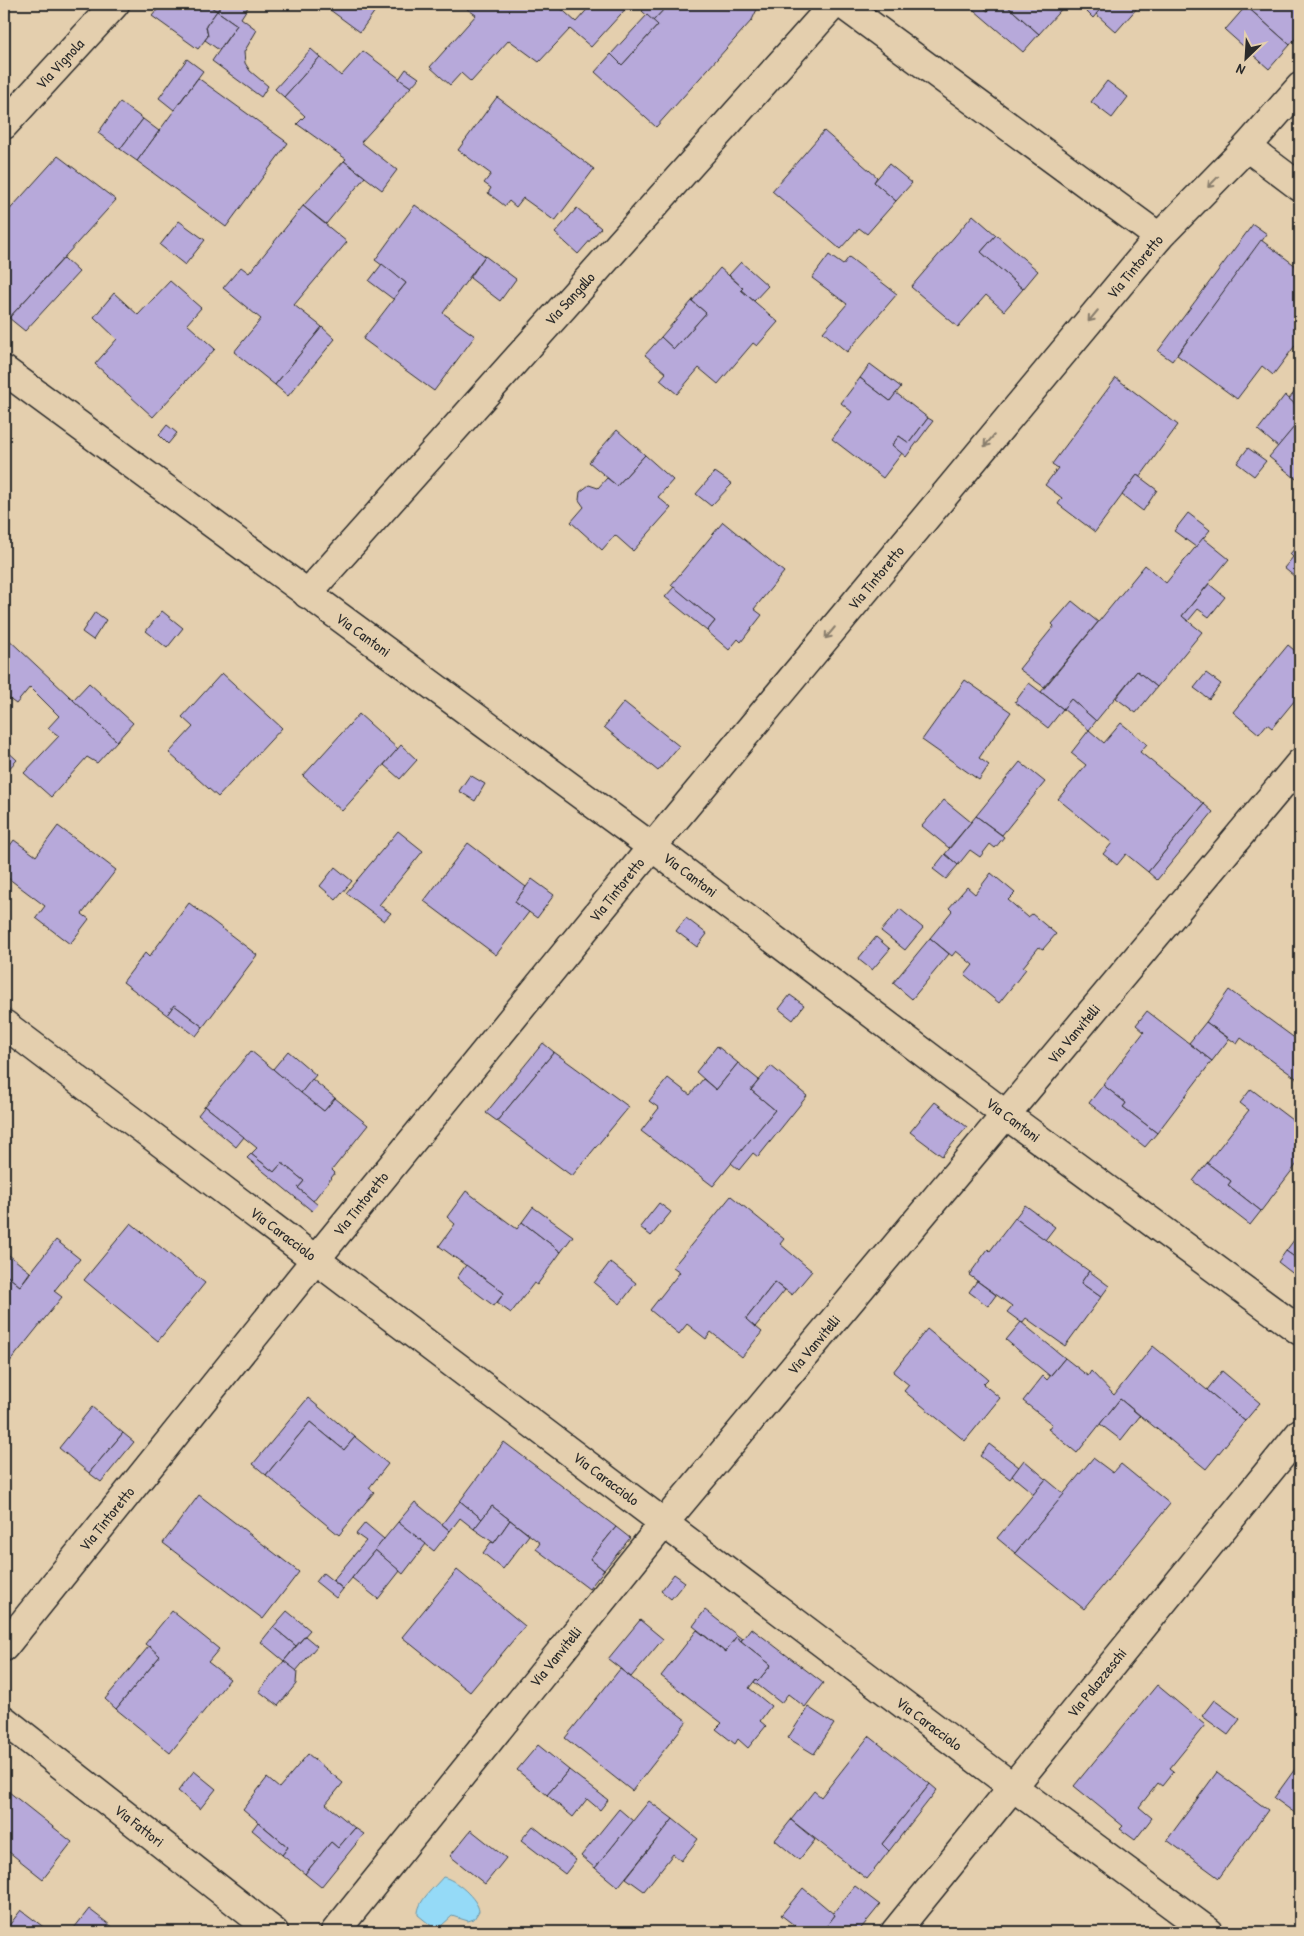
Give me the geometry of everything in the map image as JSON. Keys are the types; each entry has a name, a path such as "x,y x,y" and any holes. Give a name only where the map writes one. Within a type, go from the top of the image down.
{"street":[{"name":"Via Vignola","path":"4,124 115,4"},
{"name":"Via Sangallo","path":"306,594 834,4"},
{"path":"842,4 1159,237"},
{"name":"Via Tintoretto","path":"4,1647 316,1259 652,847 1159,237 1247,147 1300,87"},
{"path":"1247,147 1300,187"},
{"name":"Via Cantoni","path":"4,370 652,847 1006,1115 1300,1331"},
{"name":"Via Vanvitelli","path":"335,1932 664,1523 1300,763"},
{"name":"Via Caracciolo","path":"4,1024 1013,1787 1209,1932"},
{"name":"Via Palazzeschi","path":"894,1932 1300,1433"},
{"name":"Via Fattori","path":"4,1720 274,1932"}],"water":[{"path":"443,1877 454,1881 475,1901 479,1911 474,1919 468,1921 452,1916 441,1926 434,1928 418,1915 423,1899"}],"building":[{"path":"162,4 207,4 217,11 206,26 208,36 198,49 152,16"},
{"path":"207,4 223,4 217,11"},
{"path":"223,4 250,4 241,18 257,30 244,52 245,63 250,71 268,86 261,97 212,61 237,25 217,11"},
{"path":"322,4 380,4 360,32"},
{"path":"472,4 556,4 576,22 592,4 630,4 591,47 570,29 539,62 509,40 471,82 461,73 450,85 430,67 476,15 467,9"},
{"path":"649,4 669,4 653,21 642,11"},
{"path":"669,4 759,5 752,20 656,127 595,72 611,54 622,65 658,25 653,21"},
{"path":"967,4 979,4 988,11 994,4 1005,4 1039,34 1023,52"},
{"path":"979,4 994,4 988,11"},
{"path":"1005,4 1066,4 1039,34"},
{"path":"1079,4 1105,4 1093,18"},
{"path":"1105,4 1135,4 1138,7 1116,32 1096,14"},
{"path":"1244,4 1300,4 1300,33 1290,45"},
{"path":"1246,6 1290,45 1269,69 1225,30"},
{"path":"217,11 237,25 219,50 205,40 208,36 206,26"},
{"path":"647,15 658,25 622,65 611,54"},
{"path":"311,49 320,57 284,97 275,89"},
{"path":"363,51 411,87 361,142 397,170 382,190 344,161 346,159 297,124 305,116 284,97 320,57 341,76"},
{"path":"187,59 203,71 174,110 159,98"},
{"path":"406,69 419,78 411,87 399,79"},
{"path":"198,78 288,143 226,227 137,161"},
{"path":"1107,81 1128,97 1112,118 1091,102"},
{"path":"497,97 594,169 555,221 523,198 516,207 509,201 505,206 488,193 491,188 484,183 491,174 458,150"},
{"path":"120,102 143,119 120,149 98,133"},
{"path":"143,119 159,131 137,161 120,149"},
{"path":"824,131 877,177 874,182 896,201 867,234 859,228 840,249 772,191"},
{"path":"58,156 116,200 9,318 4,315 4,216"},
{"path":"344,161 365,177 326,224 303,206"},
{"path":"889,164 912,183 896,201 874,182"},
{"path":"415,205 485,256 443,313 475,336 434,391 363,339 406,283 375,260"},
{"path":"303,206 347,242 294,305 322,327 275,385 234,352 261,319 223,288 241,267 249,273"},
{"path":"577,208 601,228 578,254 555,233"},
{"path":"973,215 996,235 981,252 1023,289 1004,311 986,295 958,327 911,287"},
{"path":"179,221 205,240 185,265 160,245"},
{"path":"1253,224 1267,234 1172,361 1158,351"},
{"path":"996,235 1038,271 1023,289 981,252"},
{"path":"1261,240 1300,269 1300,315 1297,319 1300,321 1300,339 1273,375 1262,366 1237,399 1177,355"},
{"path":"829,255 843,265 849,257 897,294 847,352 823,332 847,304 812,278"},
{"path":"485,256 516,279 500,301 470,278"},
{"path":"64,258 79,272 25,331 9,318"},
{"path":"741,262 768,286 754,301 741,290 743,288 729,275"},
{"path":"382,264 406,283 393,299 369,281"},
{"path":"720,268 743,288 741,290 778,322 757,346 753,343 718,384 699,368 677,394 660,380 666,373 645,355 661,337 674,349 706,313 692,301"},
{"path":"170,281 201,308 187,324 215,349 153,417 95,364 117,339 94,317 114,293 138,315"},
{"path":"692,301 706,313 674,349 661,337"},
{"path":"322,327 335,339 288,396 275,385"},
{"path":"870,364 901,387 890,401 860,378"},
{"path":"860,378 890,401 896,393 928,418 909,443 899,436 892,445 902,453 883,478 832,439 852,412 841,403"},
{"path":"1116,378 1178,425 1140,477 1137,475 1095,532 1058,504 1062,498 1045,485 1058,468 1052,464"},
{"path":"1300,385 1300,409 1289,399"},
{"path":"1285,395 1300,409 1300,420 1278,447 1258,430"},
{"path":"928,418 933,421 906,457 892,445 899,436 909,443"},
{"path":"1300,420 1300,482 1269,457"},
{"path":"167,425 177,433 168,444 159,435"},
{"path":"617,430 645,455 617,486 589,462"},
{"path":"1248,448 1266,461 1254,476 1237,463"},
{"path":"645,455 673,480 658,497 671,508 633,551 615,535 602,550 571,522 584,507 579,500 580,492 589,485 598,488 607,478 617,486"},
{"path":"715,472 732,484 711,506 696,494"},
{"path":"1137,475 1157,490 1143,511 1122,495"},
{"path":"1188,513 1210,530 1196,547 1174,531"},
{"path":"723,522 784,572 754,609 762,615 741,642 738,639 729,650 707,631 715,621 671,585"},
{"path":"1203,538 1229,559 1182,616 1202,632 1157,687 1137,671 1096,721 1071,699 1063,709 1041,692 1145,565 1166,583"},
{"path":"1300,542 1300,581 1284,568 1293,557 1290,554"},
{"path":"1209,584 1225,597 1209,617 1198,609 1188,621 1182,616"},
{"path":"674,587 715,621 707,631 665,597"},
{"path":"1072,601 1098,622 1044,687 1019,669 1054,626 1052,624"},
{"path":"162,611 183,628 167,648 146,631"},
{"path":"95,612 106,620 93,640 82,632"},
{"path":"4,635 117,741 97,763 87,757 51,797 24,773 59,736 48,728 59,716 30,687 16,704 4,695"},
{"path":"1288,645 1300,655 1296,661 1300,664 1300,694 1272,728 1267,724 1259,734 1233,712"},
{"path":"1137,671 1157,687 1136,713 1116,698"},
{"path":"222,673 282,728 218,797 169,753 193,727 182,717"},
{"path":"1206,673 1221,684 1209,699 1194,688"},
{"path":"965,680 1011,712 979,758 989,765 979,780 922,740"},
{"path":"89,683 133,723 117,741 73,700"},
{"path":"1029,683 1063,709 1048,728 1015,702"},
{"path":"1071,699 1096,721 1089,730 1063,709"},
{"path":"624,702 679,746 658,771 604,727"},
{"path":"359,714 398,749 342,811 303,776"},
{"path":"1121,723 1147,744 1140,752 1204,804 1148,872 1126,854 1117,865 1103,854 1112,843 1058,799 1086,765 1071,753 1089,730 1104,743"},
{"path":"401,745 417,760 400,779 384,765"},
{"path":"4,748 17,760 4,774"},
{"path":"1020,762 1045,782 1002,835 976,816"},
{"path":"470,775 485,784 475,801 459,791"},
{"path":"944,800 971,822 949,848 922,826"},
{"path":"1204,804 1213,812 1157,880 1148,872"},
{"path":"976,816 1004,837 995,848 990,844 980,857 970,850 958,865 945,854"},
{"path":"58,826 116,870 82,914 89,919 70,944 36,918 45,906 4,875 4,854 14,840 36,856"},
{"path":"398,831 423,851 379,905 391,913 384,921 346,893"},
{"path":"468,843 526,887 515,902 529,912 496,955 424,901"},
{"path":"945,854 958,865 946,879 933,869"},
{"path":"335,867 352,881 336,900 320,886"},
{"path":"991,873 1015,893 1008,900 1028,917 1032,914 1056,934 1043,949 1039,947 1023,967 1026,969 999,1003 965,975 973,965 956,951 952,956 930,938 952,911 949,908 967,887 975,894"},
{"path":"532,879 554,895 537,918 515,902"},
{"path":"189,903 257,955 203,1027 174,1005 167,1015 123,982 145,953 149,957"},
{"path":"900,909 923,928 905,950 881,931"},
{"path":"686,918 707,934 697,947 676,931"},
{"path":"876,937 890,949 872,970 858,959"},
{"path":"930,938 949,954 912,999 893,983"},
{"path":"1229,990 1300,1042 1300,1081 1241,1038 1237,1044 1206,1022"},
{"path":"790,995 804,1005 793,1020 779,1009"},
{"path":"174,1005 203,1027 196,1036 167,1015"},
{"path":"1147,1011 1212,1061 1157,1133 1123,1107 1126,1103 1103,1085 1144,1032 1136,1025"},
{"path":"1206,1022 1229,1039 1212,1061 1189,1043"},
{"path":"543,1043 554,1052 497,1121 486,1113"},
{"path":"717,1046 738,1063 716,1090 696,1072"},
{"path":"251,1051 324,1111 335,1098 368,1125 332,1170 335,1173 313,1201 298,1188 304,1181 282,1163 274,1172 251,1154 257,1148 205,1106"},
{"path":"288,1051 316,1075 301,1093 273,1069"},
{"path":"554,1052 629,1107 572,1176 497,1121"},
{"path":"738,1063 759,1080 751,1090 775,1110 713,1186 641,1131 659,1108 649,1101 668,1078 690,1095 703,1079 716,1090"},
{"path":"771,1066 807,1096 758,1157 753,1153 739,1170 731,1163 775,1110 751,1090"},
{"path":"312,1079 335,1098 324,1111 301,1093"},
{"path":"1103,1085 1126,1103 1123,1107 1157,1133 1145,1147 1089,1103"},
{"path":"1251,1089 1300,1126 1300,1160 1261,1211 1228,1185 1231,1181 1207,1163 1249,1110 1240,1103"},
{"path":"935,1102 967,1127 942,1156 910,1132"},
{"path":"205,1106 244,1137 236,1147 198,1115"},
{"path":"251,1154 274,1172 282,1163 304,1181 298,1188 318,1205 312,1211 247,1158"},
{"path":"1207,1163 1231,1181 1228,1185 1261,1211 1250,1225 1193,1181"},
{"path":"466,1191 517,1229 522,1222 561,1252 537,1285 534,1283 511,1313 497,1303 504,1293 439,1246 455,1224 447,1217"},
{"path":"731,1196 784,1239 780,1244 812,1271 792,1295 775,1282 746,1319 762,1332 742,1357 711,1332 706,1339 687,1324 679,1334 650,1310 680,1272 673,1267"},
{"path":"659,1203 671,1212 651,1236 640,1227"},
{"path":"1025,1205 1055,1227 1045,1240 1015,1218"},
{"path":"533,1207 573,1236 561,1252 522,1222"},
{"path":"1015,1218 1089,1271 1081,1283 1101,1297 1065,1346 1026,1318 1022,1323 1007,1312 1012,1306 969,1275 988,1249 990,1251"},
{"path":"131,1223 205,1283 158,1341 84,1280"},
{"path":"1300,1232 1300,1261 1286,1251"},
{"path":"56,1240 80,1259 54,1291 62,1297 4,1369 4,1273 20,1286"},
{"path":"4,1251 30,1272 20,1286 4,1273"},
{"path":"1286,1251 1300,1261 1300,1279 1278,1262"},
{"path":"610,1262 636,1283 620,1304 594,1283"},
{"path":"466,1265 504,1293 494,1306 457,1278"},
{"path":"1089,1271 1109,1286 1101,1297 1081,1283"},
{"path":"977,1281 996,1295 988,1306 969,1292"},
{"path":"775,1282 785,1290 755,1327 746,1319"},
{"path":"1021,1322 1065,1358 1050,1376 1006,1340"},
{"path":"927,1329 988,1379 983,1384 1000,1398 965,1441 904,1391 909,1385 893,1372"},
{"path":"1153,1346 1245,1421 1206,1469 1120,1399 1077,1453 1048,1429 1052,1424 1023,1401 1043,1376 1047,1380 1065,1358 1088,1376 1091,1371 1114,1395"},
{"path":"1222,1371 1260,1403 1245,1421 1207,1390"},
{"path":"308,1398 355,1437 344,1450 310,1422 266,1475 253,1464"},
{"path":"1120,1399 1140,1416 1121,1440 1100,1424"},
{"path":"92,1407 123,1433 89,1473 59,1448"},
{"path":"310,1422 344,1450 355,1437 388,1464 369,1488 374,1492 339,1535 266,1475"},
{"path":"123,1433 134,1442 101,1482 89,1473"},
{"path":"504,1442 616,1527 590,1559 604,1570 589,1589 536,1549 540,1543 492,1506 482,1519 460,1501"},
{"path":"989,1444 1019,1467 1010,1479 980,1456"},
{"path":"1093,1458 1113,1473 1121,1464 1170,1504 1084,1609 1015,1553"},
{"path":"1024,1460 1046,1479 1034,1494 1012,1476"},
{"path":"1046,1479 1064,1494 1015,1553 997,1538"},
{"path":"199,1495 299,1572 263,1619 163,1543"},
{"path":"460,1501 482,1519 474,1529 460,1518 450,1531 442,1524"},
{"path":"415,1502 450,1531 434,1551 398,1522"},
{"path":"492,1506 510,1520 494,1543 474,1529"},
{"path":"510,1520 529,1535 503,1569 483,1553 491,1542 494,1543"},
{"path":"398,1522 426,1544 403,1574 375,1550"},
{"path":"365,1523 384,1539 343,1589 333,1580 366,1541 356,1534"},
{"path":"616,1527 630,1538 604,1570 590,1559"},
{"path":"375,1550 400,1571 378,1599 352,1578"},
{"path":"457,1570 525,1626 470,1692 402,1637"},
{"path":"323,1573 343,1589 336,1598 316,1582"},
{"path":"674,1574 685,1582 671,1599 661,1591"},
{"path":"705,1610 742,1639 741,1641 736,1637 725,1652 693,1626"},
{"path":"172,1611 219,1649 208,1662 230,1679 170,1753 116,1709 160,1656 145,1644"},
{"path":"287,1611 310,1630 296,1646 273,1627"},
{"path":"640,1620 663,1639 631,1677 608,1659"},
{"path":"273,1627 296,1646 284,1661 261,1642"},
{"path":"751,1628 823,1683 805,1707 788,1694 781,1703 754,1682 756,1679 758,1681 771,1665 741,1641"},
{"path":"697,1630 725,1652 736,1637 771,1665 758,1681 756,1679 749,1688 771,1706 760,1721 766,1726 748,1748 738,1739 735,1744 716,1729 722,1723 661,1676"},
{"path":"305,1636 317,1646 296,1671 284,1661"},
{"path":"149,1646 160,1656 116,1709 105,1699"},
{"path":"284,1661 297,1671 296,1684 278,1706 259,1691"},
{"path":"620,1669 687,1721 632,1791 565,1738"},
{"path":"1157,1685 1205,1725 1170,1768 1174,1771 1162,1786 1158,1783 1139,1807 1152,1818 1135,1840 1120,1829 1123,1826 1074,1786"},
{"path":"1214,1700 1240,1719 1228,1735 1202,1716"},
{"path":"808,1707 834,1724 814,1754 788,1738"},
{"path":"869,1736 930,1784 882,1844 889,1851 867,1879 791,1820 814,1791 821,1797"},
{"path":"538,1745 569,1770 547,1795 517,1770"},
{"path":"308,1754 343,1783 326,1804 355,1828 338,1848 331,1842 305,1874 282,1855 288,1847 243,1809 267,1778 279,1788"},
{"path":"1300,1762 1300,1807 1295,1813 1274,1798"},
{"path":"569,1770 608,1800 600,1810 587,1799 573,1817 547,1795"},
{"path":"194,1771 216,1789 200,1809 178,1791"},
{"path":"1217,1772 1268,1810 1219,1878 1167,1840"},
{"path":"930,1784 937,1790 889,1851 882,1844"},
{"path":"4,1788 72,1842 43,1879 4,1848"},
{"path":"649,1801 673,1819 618,1887 595,1868"},
{"path":"619,1809 633,1821 595,1868 581,1856"},
{"path":"673,1819 698,1839 681,1861 673,1854 644,1891 626,1878"},
{"path":"791,1820 815,1840 799,1860 775,1840"},
{"path":"258,1822 288,1847 282,1855 252,1830"},
{"path":"533,1826 576,1860 565,1874 521,1840"},
{"path":"355,1828 364,1834 321,1887 305,1874 331,1842 338,1848"},
{"path":"471,1830 506,1858 485,1884 450,1856"},
{"path":"855,1886 880,1905 858,1932 822,1932 835,1915 833,1913"},
{"path":"803,1888 835,1915 822,1932 803,1932 781,1915"},
{"path":"89,1909 119,1932 71,1932"},
{"path":"21,1910 50,1932 4,1932"}]}
